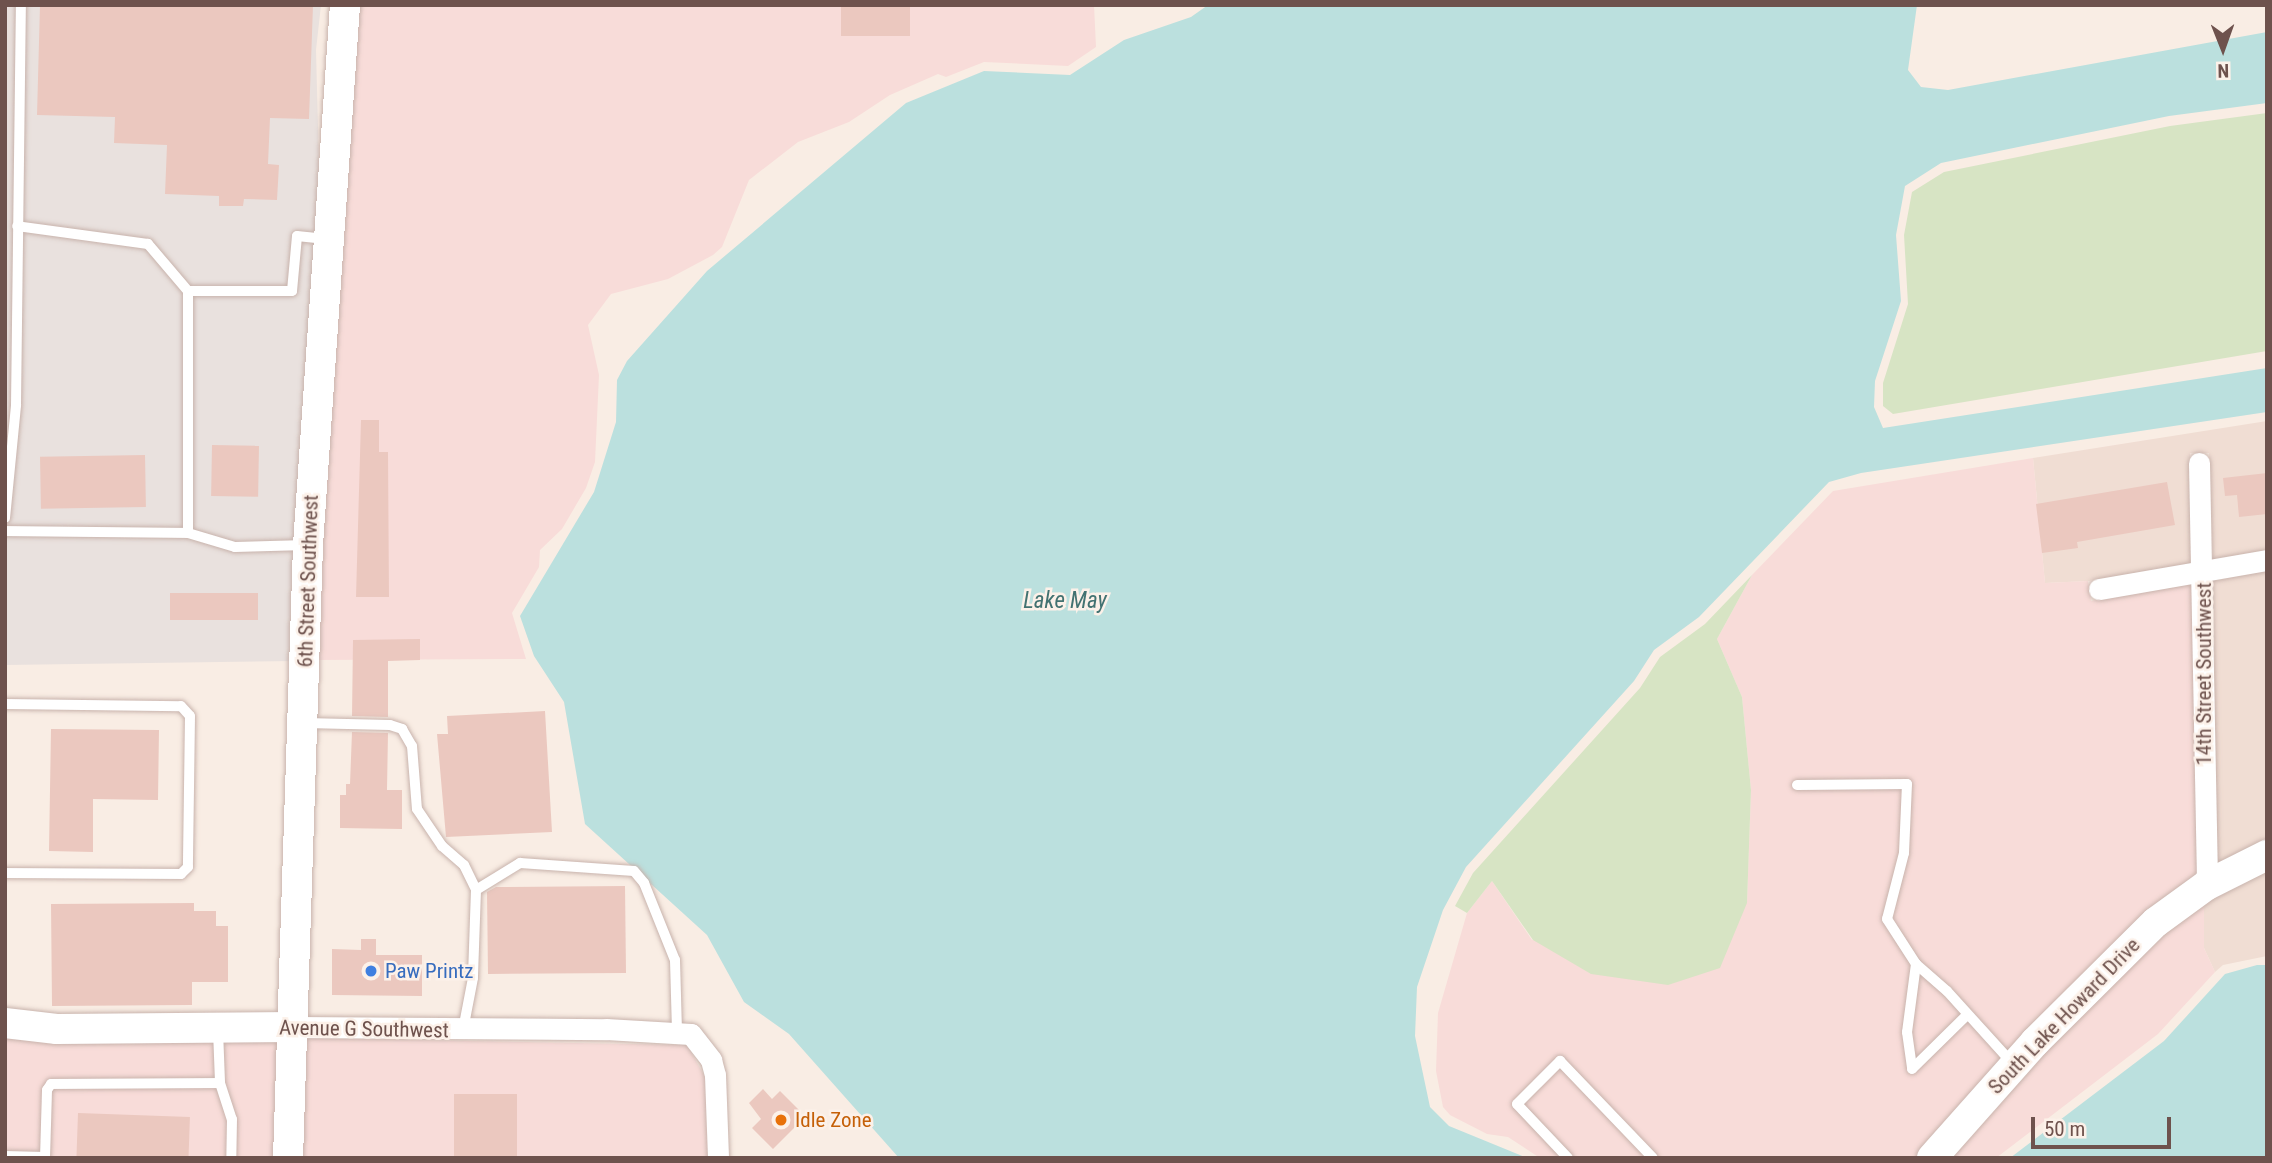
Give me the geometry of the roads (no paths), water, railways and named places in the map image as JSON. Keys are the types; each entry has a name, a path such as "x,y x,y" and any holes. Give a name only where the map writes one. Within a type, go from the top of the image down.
{"street":[{"name":"6th Street Southwest","path":"288,1158 308,545 326,239 345,5"},
{"name":"14th Street Southwest","path":"2199,464 2204,571 2201,633 2207,885"},
{"path":"2099,589 2267,561"},
{"name":"South Lake Howard Drive","path":"1932,1158 2014,1065 2156,922 2207,885 2267,856"},
{"name":"Avenue G Southwest","path":"5,1023 57,1029 294,1027 677,1031"},
{"path":"677,1031 698,1040 711,1060 718,1158"}],"lane":[{"path":"5,518 16,405 21,5"},
{"path":"17,226 148,244 188,291 188,533"},
{"path":"188,291 292,291 297,236 326,239"},
{"path":"5,531 188,533 235,547 308,545"},
{"path":"5,704 181,706 190,716 188,867 181,874 5,873"},
{"path":"302,723 390,724 402,729 412,746 417,810 442,846 464,865 477,890 472,978 463,1030"},
{"path":"1797,785 1907,784 1904,853 1887,919 1916,964 1947,991 1965,1017 2014,1065"},
{"path":"477,890 520,863 634,871 644,883 675,960 677,1031"},
{"path":"1916,964 1907,1032 1912,1069 1965,1017"},
{"path":"218,1028 220,1083 230,1108 231,1158"},
{"path":"1568,1158 1517,1104 1560,1061 1653,1158"},
{"path":"5,1157 45,1158 47,1090 51,1084 220,1083"}],"water":[{"name":"Lake May","path":"1208,5 1917,5 1908,70 1921,87 1948,90 2267,32 2267,103 2169,116 1941,163 1905,186 1896,235 1901,301 1875,381 1874,407 1883,428 2267,368 2267,412 1861,473 1829,482 1699,617 1654,650 1634,681 1466,867 1443,910 1417,987 1415,1036 1430,1107 1449,1126 1527,1158 899,1158 789,1034 744,1002 707,935 585,824 564,702 534,656 520,616 594,492 616,422 617,380 627,361 707,271 906,103 984,71 1070,75 1124,40 1191,17"},
{"path":"2267,965 2267,1158 2010,1158 2164,1041 2225,974"}],"place":[{"name":"Paw Printz","path":"371,971"},
{"name":"Idle Zone","path":"781,1120"}]}
